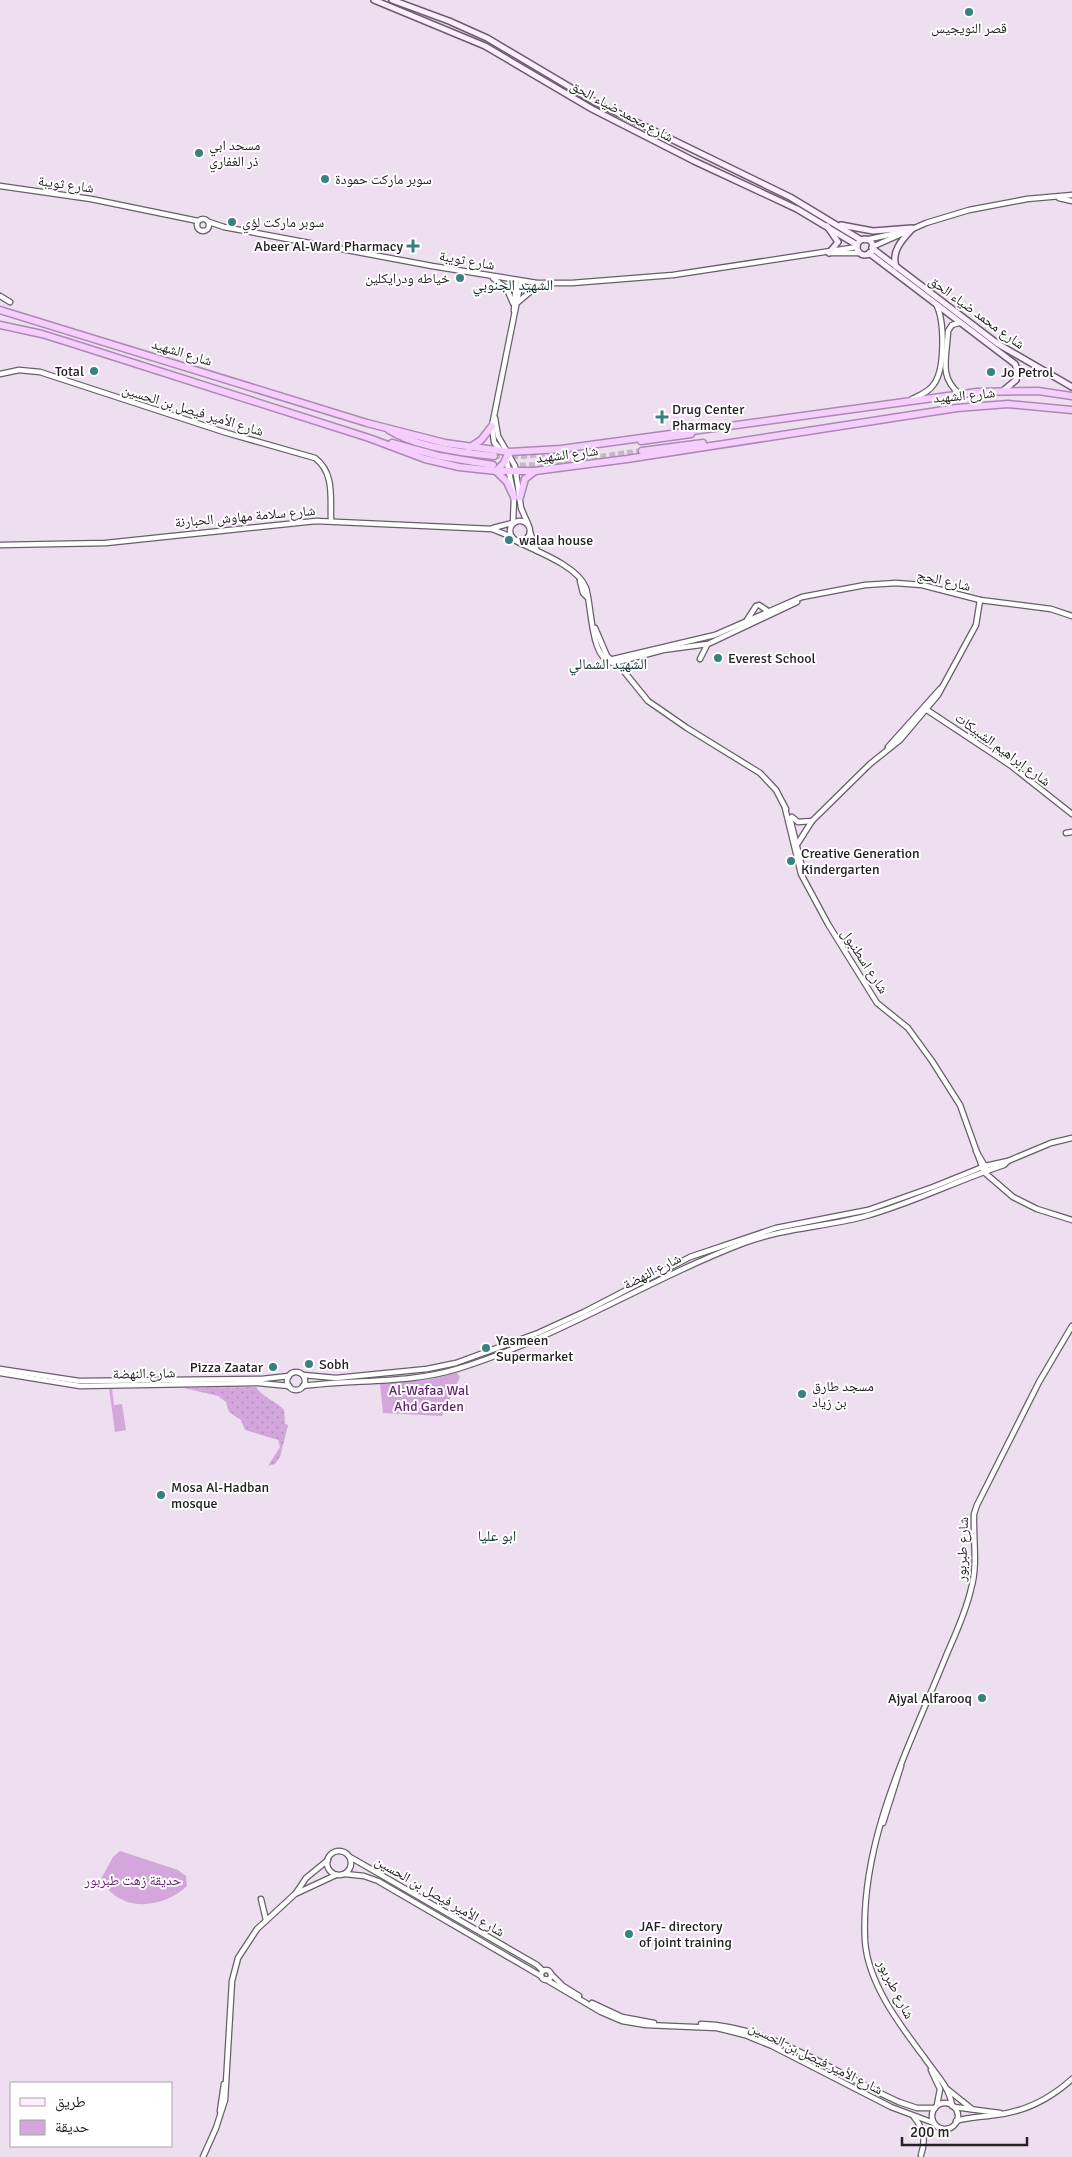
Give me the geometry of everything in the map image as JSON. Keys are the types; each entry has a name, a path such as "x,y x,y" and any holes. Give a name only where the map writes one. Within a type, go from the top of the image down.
{"highway":[{"name":"شارع الشهيد","path":"0,310 386,428 469,448 505,452 561,449 960,394 1004,390 1038,391 1072,396"},
{"name":"شارع الشهيد","path":"0,325 42,334 369,438 425,459 459,467 536,471 627,459 897,415 987,405 1034,405 1072,410"},
{"name":"شارع الشهيد","path":"641,441 780,421 785,417"},
{"path":"469,448 481,440 492,426"},
{"name":"شارع الشهيد","path":"386,428 397,435 424,443 462,452 494,456"},
{"name":"شارع الشهيد","path":"642,451 771,436"},
{"path":"505,452 507,459 495,468 508,482 517,497"},
{"path":"517,497 525,479 536,471"}],"main road":[{"name":"شارع محمد ضياء الحق","path":"374,0 473,40 598,112 797,209 860,245"},
{"name":"شارع محمد ضياء الحق","path":"392,0 450,21 487,38 601,106 790,197 835,223 860,245"},
{"path":"835,223 873,230 912,228"},
{"path":"826,225 838,242 828,253"},
{"path":"895,269 897,248 912,228"},
{"name":"شارع محمد ضياء الحق","path":"860,245 870,241 871,249 958,323 1015,364 1017,368 1016,380 1004,390"},
{"path":"860,245 871,249"},
{"name":"شارع محمد ضياء الحق","path":"895,269 998,344 1072,387"},
{"path":"994,349 998,344"}],"street":[{"name":"شارع ثويبة","path":"0,186 91,199 198,221"},
{"path":"871,249 912,228 940,218 991,205 1072,195"},
{"path":"1058,197 1072,200"},
{"path":"204,218 209,222 208,228 202,231 197,227 198,221 204,218"},
{"name":"شارع ثويبة","path":"186,220 197,227"},
{"name":"شارع ثويبة","path":"209,222 224,227 489,276 550,283 673,275 828,253 844,254 860,245 903,233"},
{"name":"شارع ثويبة","path":"208,228 224,227"},
{"path":"489,276 507,289 515,303"},
{"path":"505,452 492,437 492,426 519,280"},
{"path":"515,303 531,291 550,283"},
{"path":"0,296 10,302"},
{"path":"908,401 931,388 938,376 943,326 936,303"},
{"path":"958,323 952,325 948,331 946,374 948,383 960,394"},
{"name":"شارع الأمير فيصل بن الحسين","path":"0,374 19,370 40,372 281,449 315,458 327,469 330,480 331,520"},
{"path":"494,416 498,436 513,471 517,497 538,552"},
{"path":"507,459 513,471"},
{"path":"517,497 509,529 514,539 526,539 530,532"},
{"name":"شارع سلامة مهاوش الحبارنة","path":"0,546 106,543 187,532 331,520 492,529 512,523"},
{"path":"512,523 520,520 528,524"},
{"name":"شارع سلامة مهاوش الحبارنة","path":"492,529 514,539"},
{"name":"شارع اسطنبول","path":"514,539 568,568 585,586 596,642 610,662 622,669 648,700 687,728 760,773 776,790 796,833 805,879"},
{"name":"شارع الحج","path":"610,662 662,646 706,638 768,610 810,595 865,585 896,583 936,588 980,600 1051,609 1072,616"},
{"name":"شارع الحج","path":"610,662 663,650 708,644 741,630 810,595"},
{"path":"798,844 802,833 812,821 911,724 940,689 976,625 980,600"},
{"path":"745,622 758,606 768,610"},
{"path":"700,659 708,644"},
{"name":"شارع إبراهيم الشبيكات","path":"926,707 1010,765 1072,814"},
{"path":"785,808 798,822 812,821"},
{"name":"شارع اسطنبول","path":"785,808 798,864 828,924 877,1003 908,1028 932,1061 960,1105 975,1150 985,1170 1012,1197 1072,1220"},
{"path":"793,840 796,833 812,821"},
{"path":"1066,833 1072,832"},
{"name":"شارع النهضة","path":"303,1386 427,1375 458,1369 542,1336 604,1308 662,1277 746,1242 778,1232 865,1216 1051,1143 1072,1138"},
{"name":"شارع النهضة","path":"303,1375 336,1378 427,1369 456,1363 538,1333 584,1312 690,1258 776,1228 868,1210 985,1170"},
{"name":"شارع طبربور","path":"953,2106 945,2086 897,2018 873,1974 867,1958 866,1902 879,1832 904,1755 971,1591 974,1514 977,1504 1040,1382 1072,1326"},
{"name":"شارع النهضة","path":"0,1369 56,1379 92,1382 262,1379 289,1376"},
{"path":"295,1372 303,1375 305,1379 303,1386 298,1389 289,1386 289,1376 295,1372"},
{"name":"شارع النهضة","path":"0,1373 80,1386 258,1383 289,1386"},
{"path":"203,2157 225,2100 231,1988 235,1968 250,1938 266,1920 295,1894 306,1878 328,1860 331,1854 338,1851 350,1857 351,1866 346,1874 336,1875 295,1894"},
{"name":"شارع الأمير فيصل بن الحسين","path":"350,1857 537,1965 543,1975"},
{"path":"328,1860 328,1868 336,1875"},
{"name":"شارع الأمير فيصل بن الحسين","path":"346,1874 364,1876 378,1881 543,1975 601,2012 622,2020 646,2025 710,2028 734,2032 772,2046 912,2115 934,2122"},
{"path":"261,1899 266,1920"},
{"name":"شارع الأمير فيصل بن الحسين","path":"543,1975 547,1970 578,1996 622,2017 651,2022 710,2024 734,2028 779,2043 899,2102 917,2108 936,2107"},
{"path":"543,1975 549,1978 551,1974"},
{"path":"806,2064 812,2058"},
{"name":"شارع طبربور","path":"926,2060 939,2087 940,2097 936,2107"},
{"path":"956,2121 1004,2114 1046,2099 1072,2079"},
{"path":"945,2086 976,2111"},
{"path":"953,2106 957,2114 953,2126 945,2129 938,2127 932,2115 936,2107 944,2104 976,2111 1004,2114"},
{"path":"912,2115 924,2134 924,2147 921,2155"}],"green space":[{"name":"Al-Wafaa Wal Ahd Garden","path":"457,1373 460,1377 442,1416 383,1413 380,1384 427,1380"},
{"path":"256,1387 262,1394 284,1410 285,1424 288,1425 280,1457 275,1464 268,1466 280,1447 278,1440 245,1430 241,1420 229,1412 226,1402 218,1396 184,1388"},
{"path":"109,1388 112,1388 114,1405 122,1404 126,1430 115,1432"},
{"name":"حديقة زهت طبربور","path":"120,1851 178,1870 186,1876 187,1886 171,1897 151,1904 131,1903 122,1900 103,1884 101,1879 113,1857"}],"tunnel":[{"path":"494,456 524,456 565,451"},
{"path":"502,466 541,465 642,451"}],"place":[{"name":"قصر النويجيس","path":"969,12"},
{"name":"مسحد ابي ذر الغفاري","path":"199,153"},
{"name":"سوبر ماركت حمودة","path":"325,179"},
{"name":"سوبر ماركت لؤي","path":"232,222"},
{"name":"Abeer Al-Ward Pharmacy","path":"413,246"},
{"name":"خياطه ودرايكلين","path":"460,278"},
{"name":"Total","path":"94,371"},
{"name":"Jo Petrol","path":"991,372"},
{"name":"Drug Center Pharmacy","path":"662,417"},
{"name":"walaa house","path":"509,540"},
{"name":"Everest School","path":"718,658"},
{"name":"Creative Generation Kindergarten","path":"791,861"},
{"name":"Yasmeen Supermarket","path":"486,1348"},
{"name":"Sobh","path":"309,1364"},
{"name":"Pizza Zaatar","path":"273,1367"},
{"name":"مسجد طارق بن زياد","path":"802,1394"},
{"name":"Mosa Al-Hadban mosque","path":"161,1495"},
{"name":"Ajyal Alfarooq","path":"982,1698"},
{"name":"JAF- directory of joint training","path":"629,1934"}],"district":[{"name":"الشهيد الجنوبي","path":"513,285"},
{"name":"الشهيد الشمالي","path":"608,664"},
{"name":"ابو عليا","path":"497,1536"}]}
